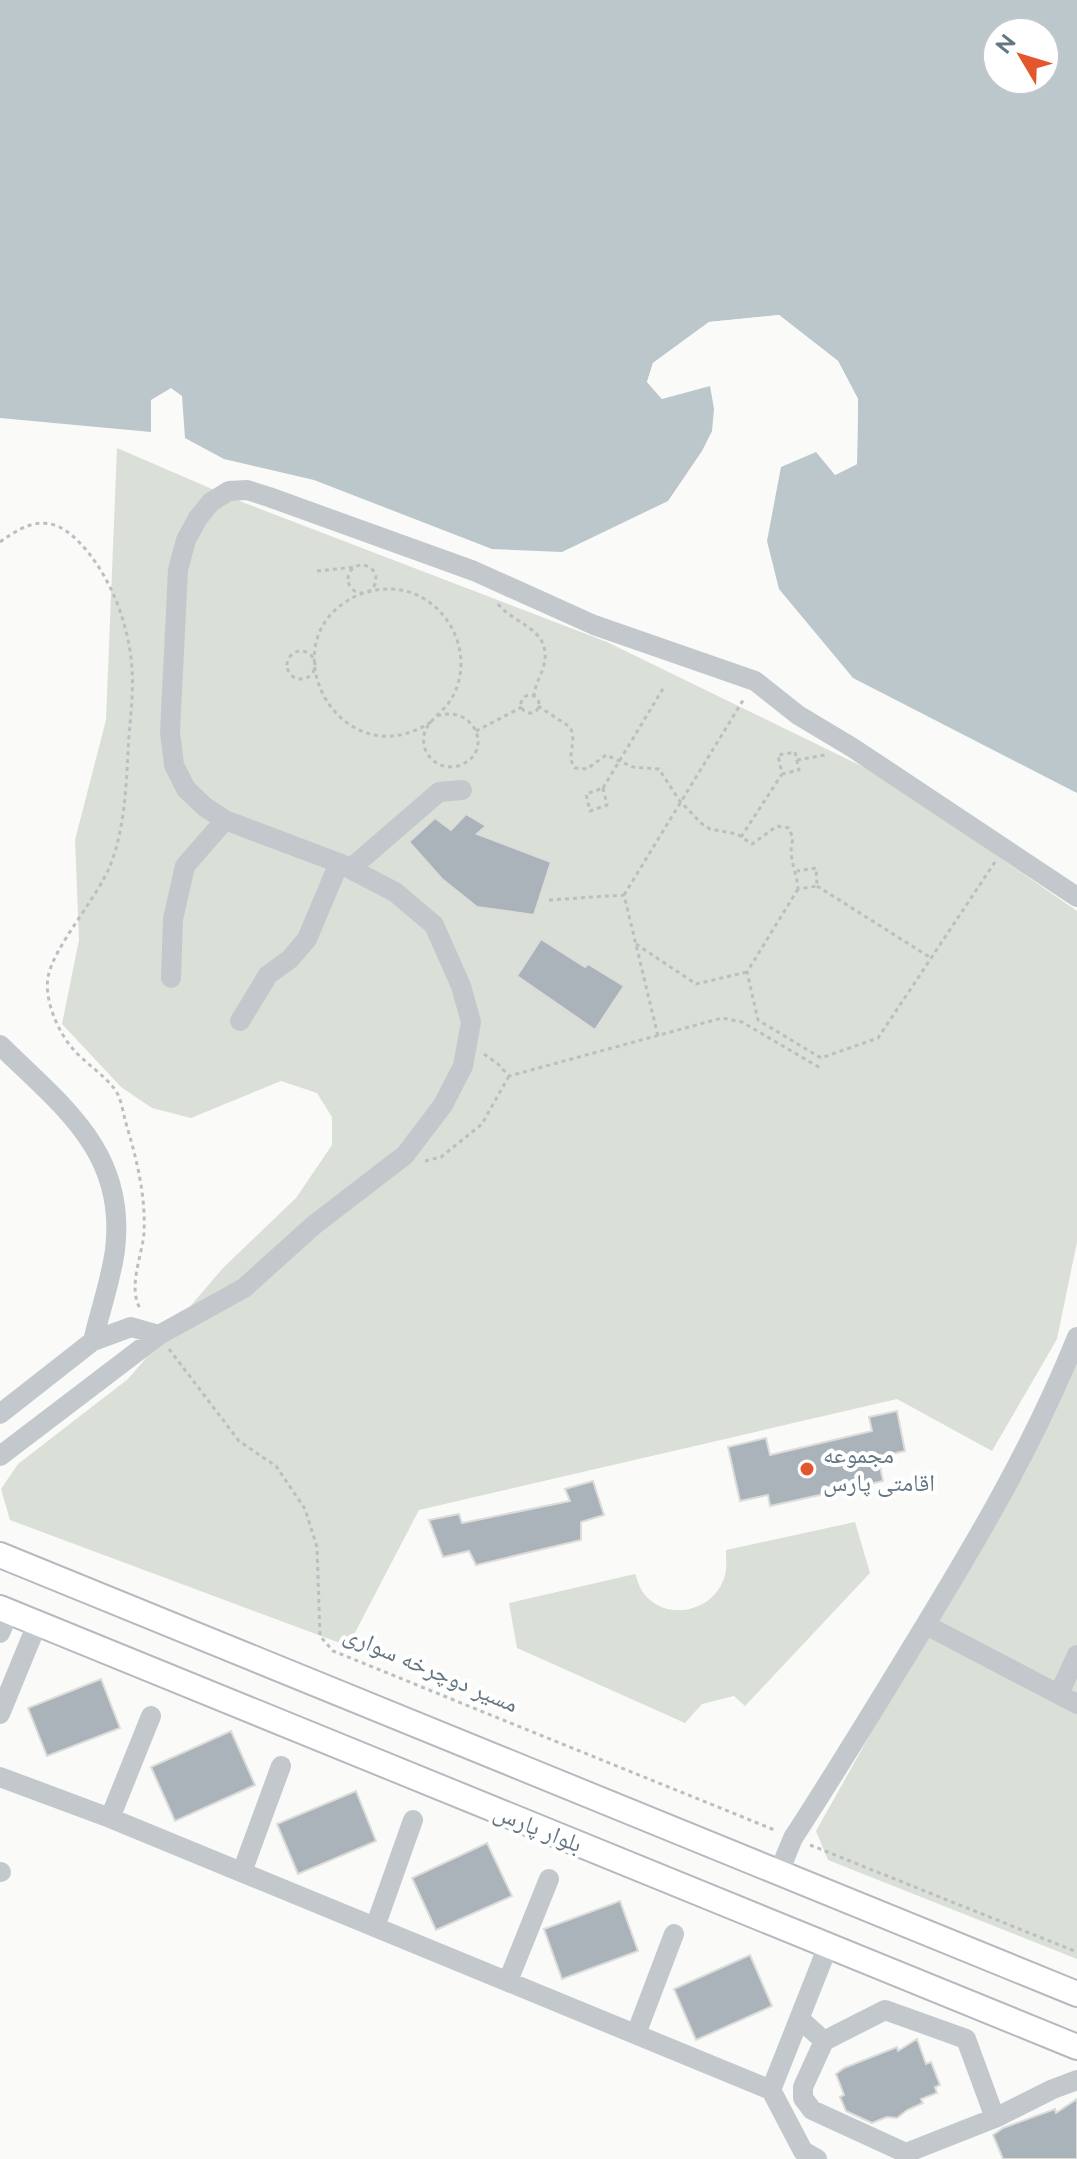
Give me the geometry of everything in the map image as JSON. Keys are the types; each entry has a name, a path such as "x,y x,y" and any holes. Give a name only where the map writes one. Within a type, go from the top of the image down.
{"main road":[{"name":"بلوار پارس","path":"0,1555 1077,1994"},
{"name":"بلوار پارس","path":"3,1618 37,1624 1077,2047"}],"street":[{"path":"0,1456 159,1335 244,1288 314,1225 405,1155 443,1105 463,1066 471,1022 461,986 434,925 395,892 345,866 225,820 186,789 174,765 170,732 178,570 186,540 198,518 211,502 229,491 247,490 284,502 474,571 594,625 755,681 798,715 853,748 1077,897"},
{"path":"240,1021 268,975 290,959 307,939 345,866 439,792 462,790"},
{"path":"171,978 173,919 185,866 225,820"},
{"path":"0,1045 76,1118 96,1145 107,1173 114,1204 115,1250 93,1341"},
{"path":"0,1414 93,1341 131,1327 159,1335"},
{"path":"779,1872 793,1838 926,1625 1015,1474 1077,1337"},
{"path":"1057,1387 1077,1394"},
{"path":"0,1714 37,1624"},
{"path":"926,1625 1068,1699 1077,1655"},
{"path":"110,1818 151,1716"},
{"path":"242,1872 281,1766"},
{"path":"0,1777 110,1818 771,2090 803,2151 817,2159"},
{"path":"375,1927 413,1820"},
{"path":"508,1981 549,1879"},
{"path":"636,2034 674,1934"},
{"path":"771,2090 828,1946"},
{"path":"995,2118 966,2039 885,2010 824,2041 803,2087 803,2098 812,2110 905,2156 995,2118 1077,2080"},
{"path":"800,2019 824,2041"}],"path":[{"name":"مسیر دوچرخه سواری","path":"0,542 20,527 41,521 55,525 76,539 93,558 120,611 132,668 126,793 119,834 111,863 97,893 59,950 48,977 50,1008 71,1048 117,1092 141,1181 144,1233 136,1277 137,1304 239,1441 276,1466 305,1509 317,1547 320,1636 333,1651 1077,1952"},
{"path":"317,571 368,566 373,570 375,583 366,593 343,605 331,617 318,640 314,665 313,671 304,678 293,677 287,667 289,656 299,651 310,655 314,665 317,682 324,699 334,713 355,728 372,734 398,735 431,722"},
{"path":"355,567 348,578 349,584 359,593 383,589 408,592 431,603 449,622 459,645 461,671 453,696 431,722 424,736 424,744 431,759 445,767 461,765 477,747 476,731 460,715 437,716"},
{"path":"496,600 509,616 536,631 543,645 545,662 534,685 538,706 536,710 528,712 522,707"},
{"path":"658,1036 624,895 679,800 755,681"},
{"path":"603,788 607,805 590,811 586,794 603,788 664,687"},
{"path":"476,731 522,707 526,696 534,696"},
{"path":"538,706 570,727 575,744 570,754 571,763 575,768 587,769 606,755 633,767 659,769 679,800 710,829 737,834 752,844 777,826 789,828 793,839 789,851 791,863 797,871 798,889 747,972 758,1020 821,1058 878,1038 1003,849"},
{"path":"741,837 782,774 799,770 795,752 778,755 782,774"},
{"path":"797,871 816,868 817,886"},
{"path":"798,889 817,886 931,958"},
{"path":"549,900 624,895"},
{"path":"635,943 696,984 747,972"},
{"path":"420,1163 441,1157 482,1124 509,1076 722,1018 742,1022 822,1069"},
{"path":"466,1048 487,1054 509,1076"}],"shaded area":[{"path":"0,0 1077,0 1077,793 853,678 779,589 767,541 781,467 816,452 835,475 857,464 858,399 838,361 779,315 709,322 653,363 647,382 662,399 710,386 714,409 712,431 668,501 562,552 492,549 314,480 224,459 185,438 182,396 171,388 151,400 151,432 0,418"},
{"path":"117,448 242,502 607,642 882,776 1077,911 1077,1242 1057,1339 992,1451 897,1399 419,1510 348,1646 10,1520 1,1489 18,1464 128,1379 223,1268 296,1198 332,1145 332,1117 317,1093 281,1081 191,1118 152,1108 121,1087 62,1024 79,940 75,840 106,720"},
{"path":"1077,1354 1077,1959 828,1860 816,1831 1064,1389"},
{"path":"855,1522 870,1573 745,1706 734,1696 702,1704 685,1723 517,1648 509,1603 635,1574 642,1591 652,1601 663,1608 688,1609 701,1605 720,1588 726,1572 726,1550"}],"pier":[{"path":"779,315 838,361 858,399 857,464 835,475 832,465 836,470 853,461 854,400 835,363 778,319 710,326 657,366 651,381 663,395 667,393 662,399 647,382 653,363 709,322"}],"building":[{"path":"466,814 486,826 477,834 551,862 534,915 477,907 442,879 409,842 435,818 451,830"},
{"path":"541,939 585,967 588,964 624,986 595,1030 517,976"},
{"name":"مجموعه اقامتی پارس","path":"897,1411 905,1451 878,1457 883,1481 770,1506 768,1495 740,1501 728,1447 766,1438 770,1455 872,1431 869,1417"},
{"path":"593,1481 604,1515 581,1522 581,1540 476,1565 469,1551 443,1557 429,1520 459,1514 462,1523 570,1501 565,1489"},
{"path":"101,1679 120,1728 47,1756 28,1708"},
{"path":"231,1731 255,1785 175,1821 151,1767"},
{"path":"356,1791 376,1841 298,1874 277,1824"},
{"path":"487,1843 512,1896 436,1930 412,1878"},
{"path":"620,1901 638,1951 562,1979 544,1929"},
{"path":"750,1955 772,2006 696,2040 674,1989"},
{"path":"917,2039 926,2064 931,2062 940,2085 935,2087 937,2093 921,2099 923,2103 897,2118 887,2117 872,2123 846,2111 836,2074 897,2047 898,2051"},
{"path":"1077,2099 1077,2159 1003,2159 993,2135 1003,2128 1055,2109 1056,2113"}],"place":[{"name":"مجموعه اقامتی پارس","path":"807,1469"}]}
